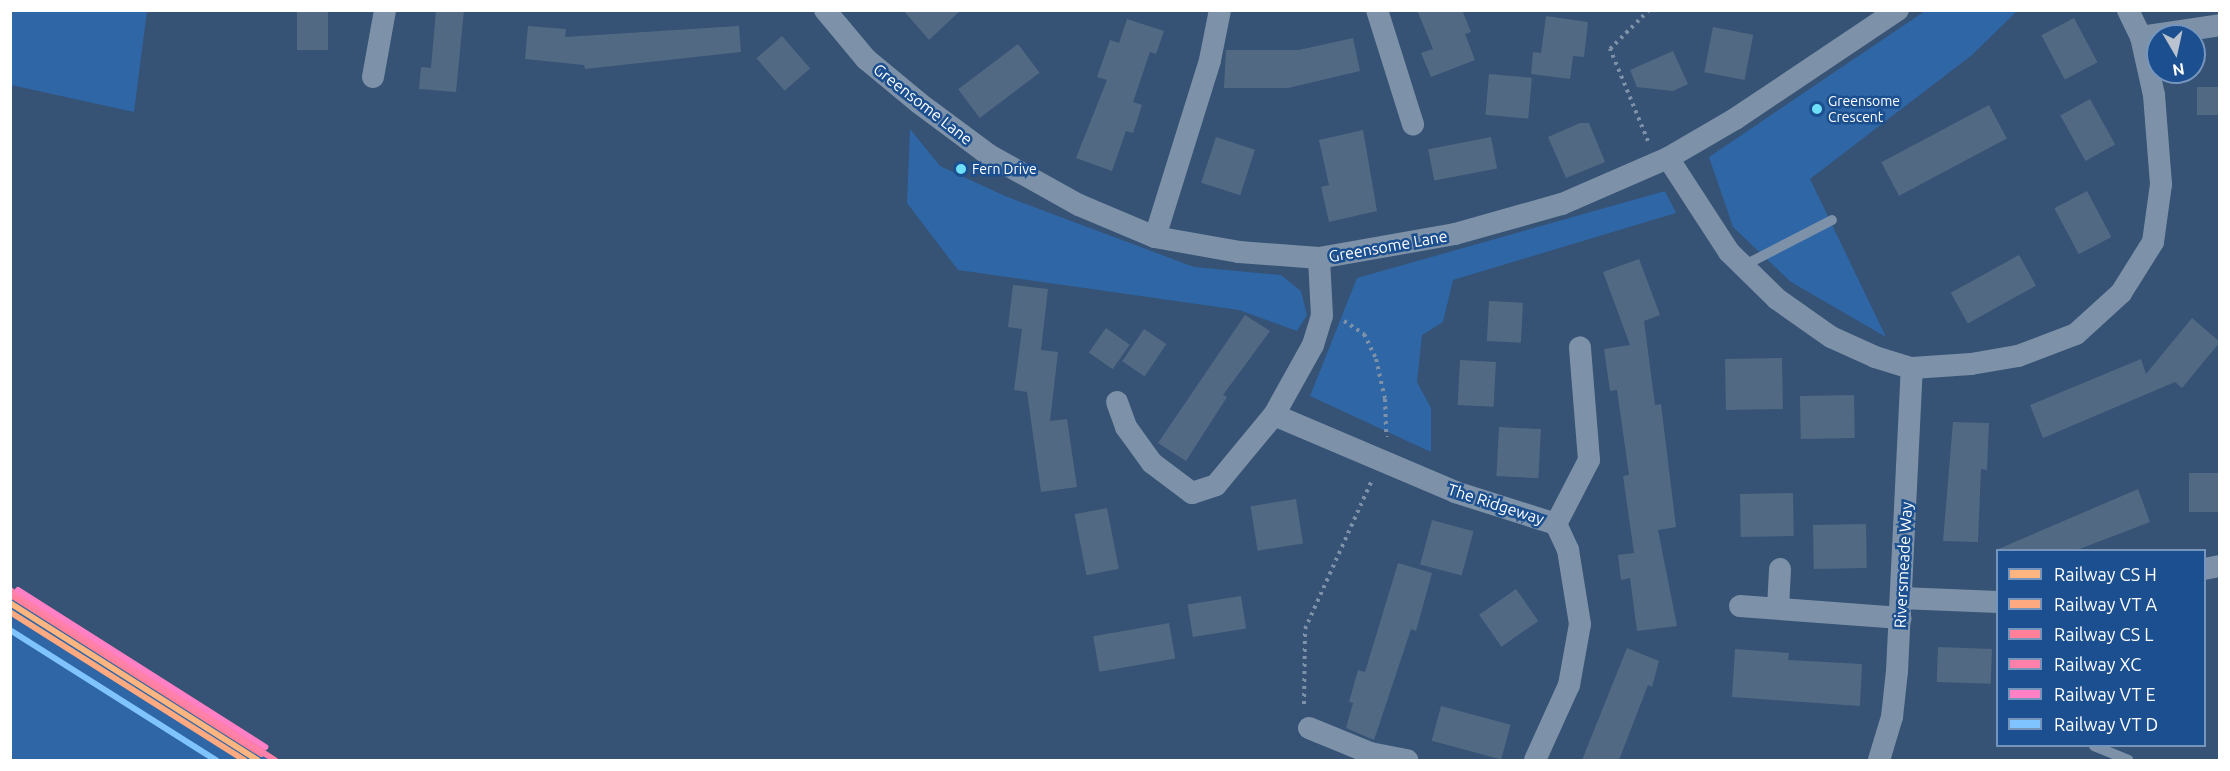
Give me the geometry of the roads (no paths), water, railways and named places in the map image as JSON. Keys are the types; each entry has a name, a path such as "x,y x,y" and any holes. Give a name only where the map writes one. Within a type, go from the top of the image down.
{"street":[{"path":"374,77 385,10"},
{"name":"Greensome Lane","path":"825,10 866,59 989,155 1079,205 1155,237 1239,252 1319,258 1455,234 1562,204 1668,158 1787,88 1898,10"},
{"path":"1155,237 1210,60 1220,10"},
{"path":"1377,10 1413,124"},
{"path":"1668,158 1712,231 1743,267 1777,300 1831,337 1875,357 1912,368 1971,364 2027,352 2076,334 2121,293 2153,242 2161,184 2154,95 2141,37 2128,10"},
{"path":"2141,37 2220,25"},
{"path":"1117,402 1126,427 1152,463 1192,493 1216,486 1274,415 1313,345 1322,316 1319,258"},
{"path":"1556,524 1589,460 1581,347"},
{"name":"Riversmeade Way","path":"1879,760 1892,717 1901,608 1912,368"},
{"name":"The Ridgeway","path":"1274,415 1455,492 1556,524 1568,550 1580,624 1569,685 1535,760"},
{"path":"1778,608 1780,569"},
{"path":"1740,606 1901,608 1996,602"},
{"path":"1309,728 1370,753 1407,760"}],"lane":[{"path":"1743,267 1832,220"},
{"path":"2096,747 2128,760"}],"rail line":[{"name":"XC","path":"10,590 275,760"}],"place":[{"name":"Greensome Crescent","path":"1817,109"},
{"name":"Fern Drive","path":"961,169"}]}
